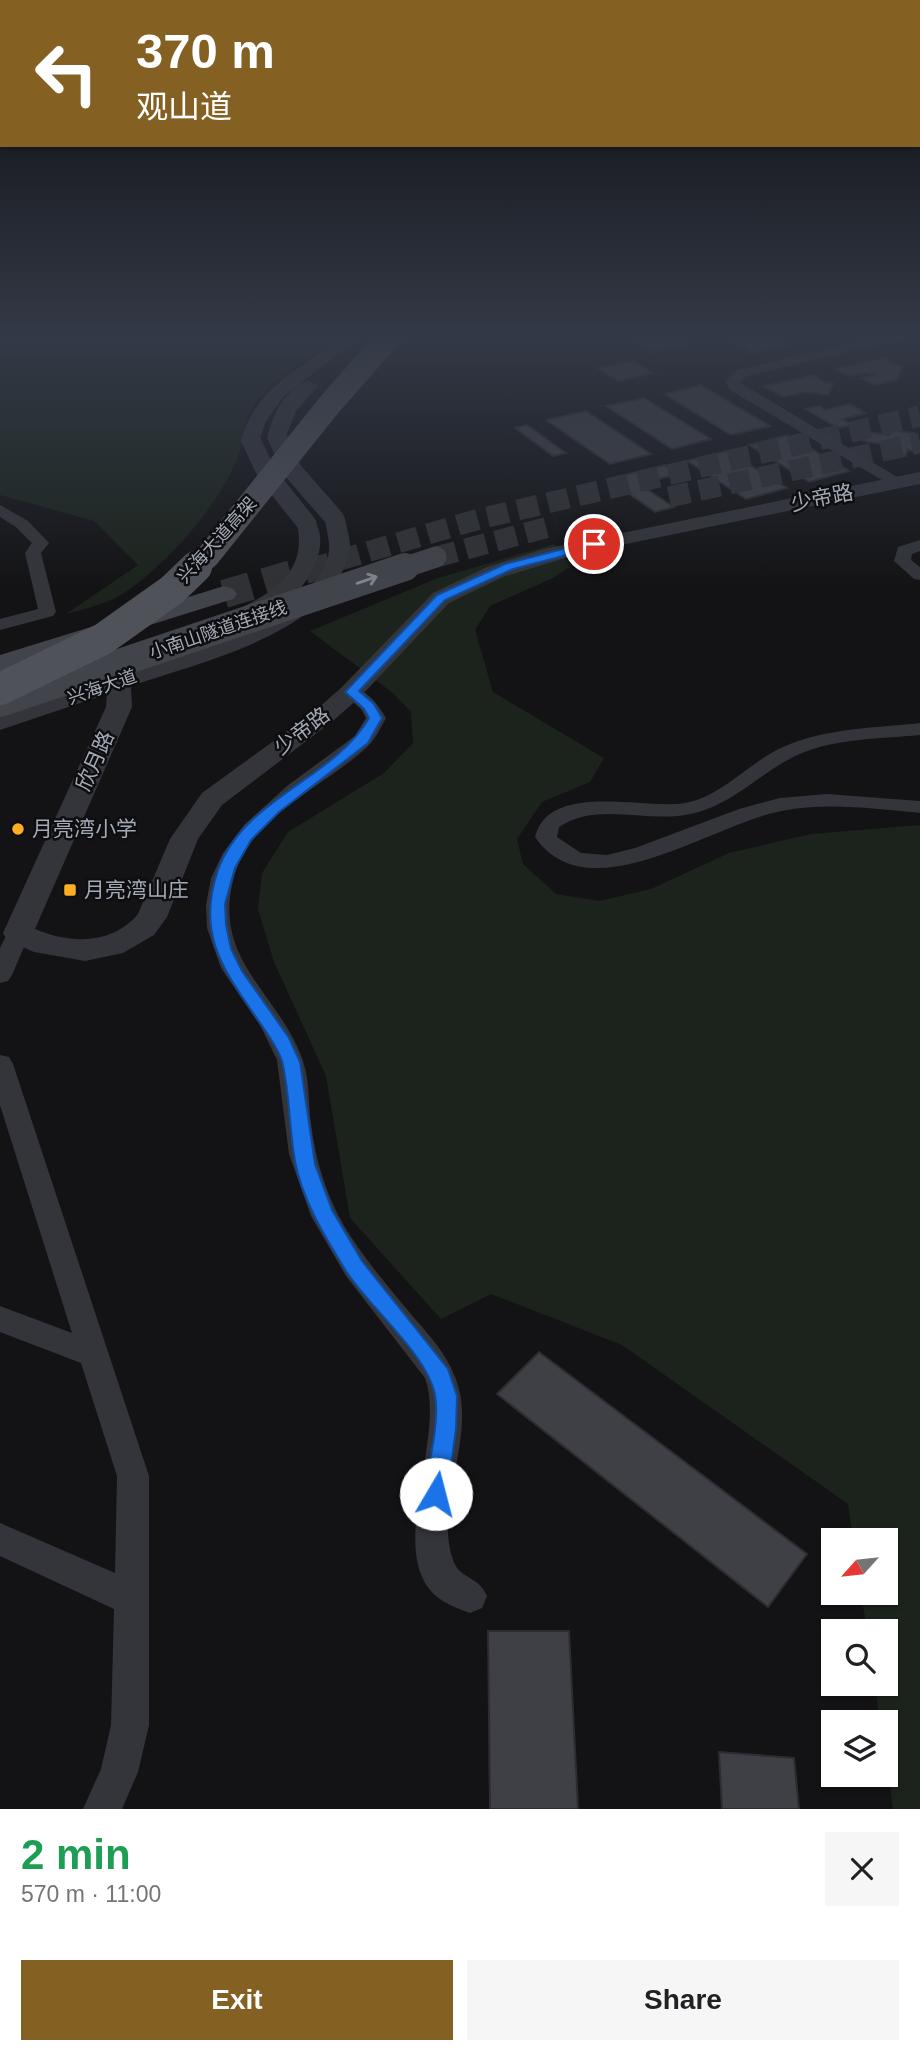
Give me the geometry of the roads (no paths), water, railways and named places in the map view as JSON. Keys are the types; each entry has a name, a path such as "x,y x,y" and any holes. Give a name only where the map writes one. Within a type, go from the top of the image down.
{"main road":[{"name":"兴海大道高架","path":"0,674 84,633 158,582 208,531 301,420"},
{"name":"兴海大道高架","path":"0,689 103,639 182,581 208,556 318,420"},
{"name":"小南山隧道连接线","path":"0,703 436,557"},
{"name":"小南山隧道连接线","path":"0,664 224,594"}],"street":[{"name":"兴海大道","path":"0,722 41,708 113,672 234,619 279,596 301,572 308,558 310,533 307,524 266,474 256,457 251,440 256,420"},
{"name":"兴海大道","path":"0,697 234,642 279,621 318,590 337,563 342,548 341,534 335,519 292,470 279,449 276,437 280,420"},
{"path":"795,420 909,481"},
{"name":"少帝路","path":"18,933 44,945 85,951 112,946 144,928 152,917 184,839 212,799 351,692 441,597 498,570 608,541 909,481"},
{"path":"0,510 22,524 41,543 33,553 47,612 0,625"},
{"path":"920,545 904,551 902,561 920,575"},
{"name":"欣月路","path":"0,975 119,707 113,672"},
{"path":"351,692 369,706 376,718 373,726 363,740 274,809 244,838 221,885 218,925 223,949 235,973 283,1042 291,1062 305,1164 315,1195 331,1229 355,1267 437,1369 446,1396 445,1429 433,1527 436,1566 447,1582 470,1596"},
{"path":"41,708 102,712 108,715 112,724"},
{"path":"920,729 821,741 795,748 730,793 692,808 672,811 606,808 575,812 550,824 546,837 555,849 570,857 605,862 633,857 749,813 796,802 839,801 920,807"},
{"path":"0,1064 133,1476 130,1725 119,1772 102,1809"},
{"path":"0,1320 93,1354"},
{"path":"0,1539 132,1599"}],"tunnel":[{"path":"309,569 479,519 901,420"},
{"path":"669,497 920,443"},
{"path":"436,557 556,525"},
{"path":"224,594 315,567"}],"place":[{"name":"月亮湾小学","path":"18,829"},
{"name":"月亮湾山庄","path":"70,890"}]}
